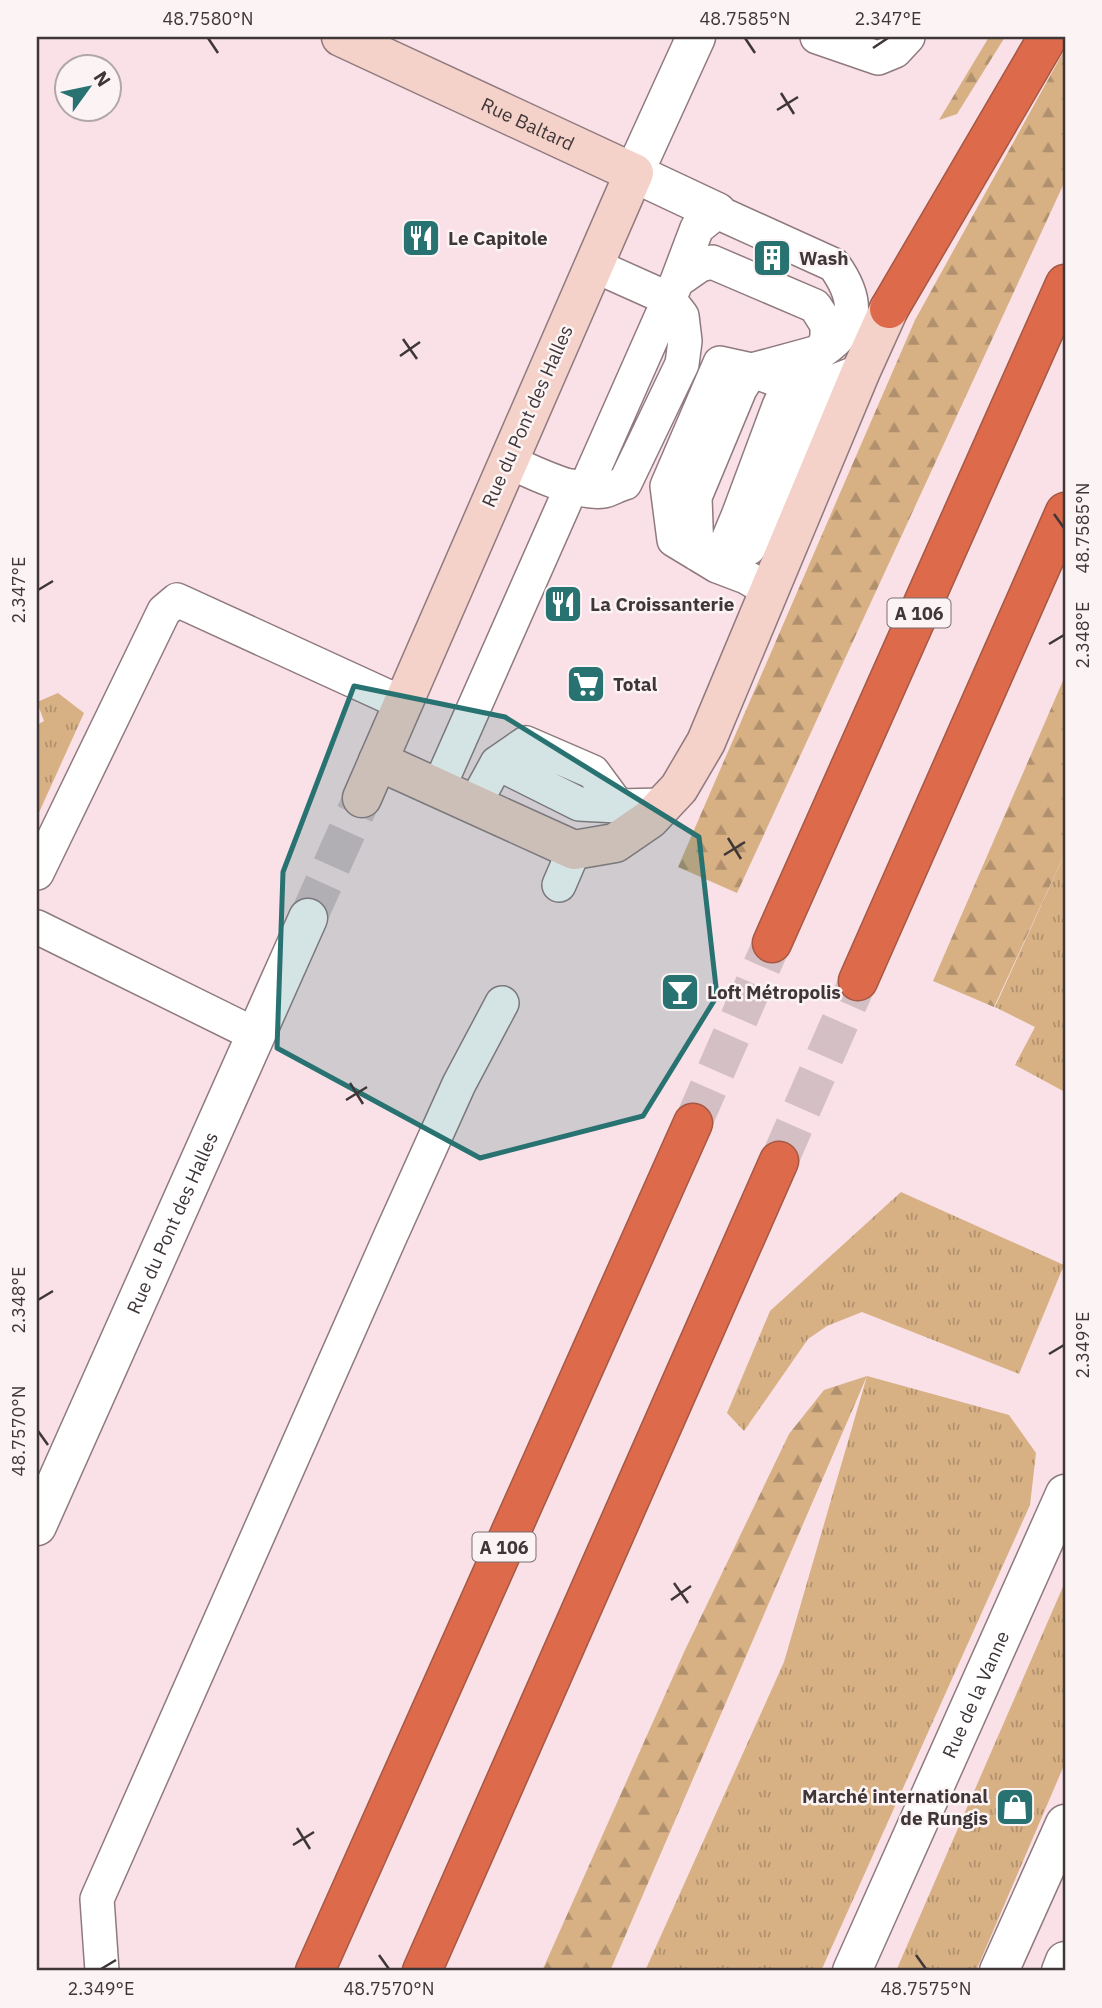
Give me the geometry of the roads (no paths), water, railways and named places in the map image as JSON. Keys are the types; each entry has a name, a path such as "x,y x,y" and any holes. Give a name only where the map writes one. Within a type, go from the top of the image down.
{"highway":[{"path":"889,309 1048,37"},
{"name":"A 106","path":"772,943 1065,284"},
{"path":"858,981 1065,512"},
{"name":"A 106","path":"315,1971 694,1123"},
{"path":"422,1971 779,1161"}],"street":[{"name":"Rue Baltard","path":"341,37 717,212"},
{"name":"Rue du Pont des Halles","path":"362,797 593,265 696,37"},
{"path":"378,761 474,805 566,868 615,843 650,819 679,788 706,742 730,571 844,378 889,309"},
{"name":"Rue du Pont des Halles","path":"37,1526 46,1480 256,1035 308,918"},
{"name":"Rue de la Vanne","path":"852,1971 1065,1494"},
{"path":"999,1971 1065,1824"},
{"path":"1060,1971 1065,1961"}],"lane":[{"path":"817,37 878,58 895,51 908,37"},
{"path":"438,789 673,290 697,228 717,212 834,265 846,282 852,299 847,327 837,341 822,351 752,370"},
{"path":"673,290 700,265 712,262 815,306 827,325 827,338 822,351"},
{"path":"593,265 673,290"},
{"path":"789,385 738,516 730,571 674,540 667,486 720,363 752,370 789,385 844,378"},
{"path":"508,461 551,481 579,488"},
{"path":"37,873 164,611 177,600 402,702"},
{"path":"474,805 497,763 579,804 663,806"},
{"path":"37,927 256,1035"},
{"path":"102,1971 97,1899 459,1084 502,1003"}],"tunnel":[{"path":"308,918 362,798"},
{"path":"693,1123 772,943"},
{"path":"779,1161 858,981"}],"place":[{"name":"Le Capitole","path":"421,238"},
{"name":"Wash","path":"772,258"},
{"name":"La Croissanterie","path":"563,604"},
{"name":"Total","path":"586,684"},
{"name":"Loft Métropolis","path":"680,992"},
{"name":"Marché international de Rungis","path":"1015,1807"}]}
